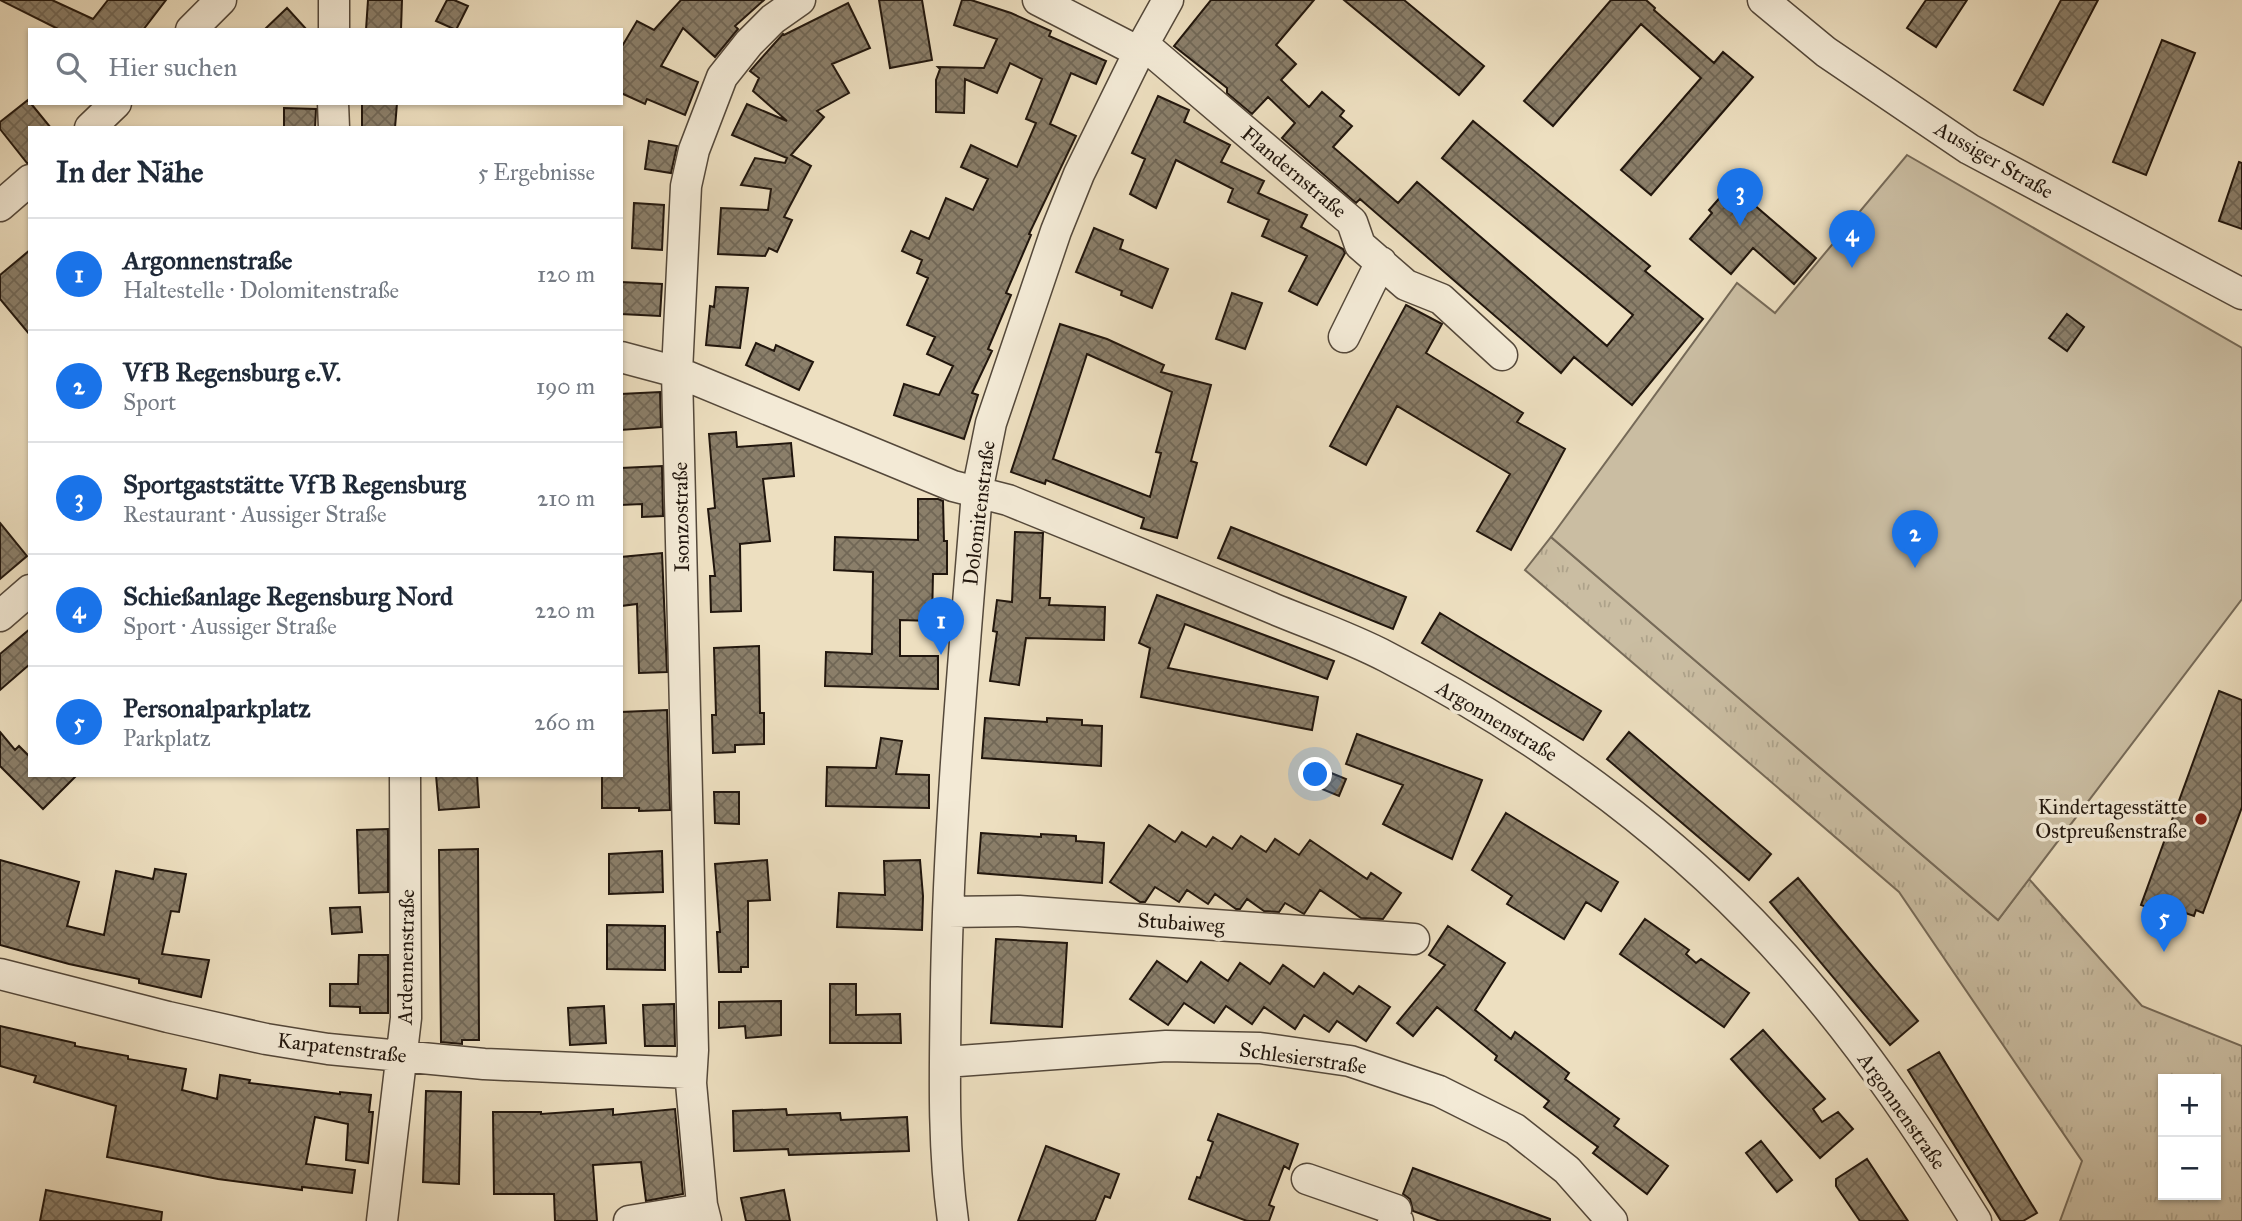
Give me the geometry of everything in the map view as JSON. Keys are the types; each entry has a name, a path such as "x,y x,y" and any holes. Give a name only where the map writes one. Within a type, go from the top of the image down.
{"street":[{"path":"193,28 221,0"},
{"path":"334,0 334,28"},
{"name":"Isonzostraße","path":"704,1215 691,1073 693,1050 677,372 687,186 694,150 722,77 773,19 800,0"},
{"path":"1038,0 1141,48"},
{"name":"Dolomitenstraße","path":"953,1221 944,1130 948,912 951,826 977,492 991,423 1056,232 1079,174 1141,48 1168,0"},
{"name":"Aussiger Straße","path":"1763,0 1826,52 1969,149 2242,294"},
{"name":"Flandernstraße","path":"1141,48 1352,222 1360,245 1406,285 1441,299 1502,355"},
{"path":"92,126 114,105"},
{"path":"333,105 334,126"},
{"path":"0,206 28,182"},
{"path":"1344,337 1381,262"},
{"name":"Argonnenstraße","path":"623,358 677,372 953,486 1008,500 1385,656 1571,766 1674,849 1733,904 1803,977 1874,1069 1976,1221"},
{"path":"0,616 28,592"},
{"name":"Ardennenstraße","path":"383,1221 406,1017 405,777"},
{"name":"Stubaiweg","path":"948,912 1019,911 1414,939"},
{"name":"Karpatenstraße","path":"0,974 155,1014 328,1049 484,1064 691,1073"},
{"name":"Schlesierstraße","path":"945,1062 1166,1046 1260,1048 1350,1061 1439,1091 1516,1129 1567,1170 1612,1221"},
{"path":"1307,1179 1396,1210 1394,1219 1398,1221"},
{"path":"629,1221 704,1215"}],"green space":[{"path":"1907,155 2242,348 2242,599 1998,920 1551,537 1737,283 1775,313"},
{"path":"1551,537 1998,920 2029,879 2142,1006 2242,1046 2242,1221 2060,1221 2082,1161 1899,892 1525,570"}],"building":[{"path":"0,0 52,0 93,19 108,0 166,0 145,28 56,28"},
{"path":"368,0 402,0 401,28 366,28"},
{"path":"447,0 468,6 457,28 436,21"},
{"path":"681,0 764,0 735,26 738,29 715,57 683,28 661,66 698,82 685,115 647,99 645,104 623,94 623,45 637,21 654,30"},
{"path":"879,0 922,0 932,60 890,68"},
{"path":"962,0 971,0 1011,13 1051,31 1049,36 1106,61 1096,84 1071,73 1050,124 1076,136 1029,234 1031,235 1006,293 1011,295 988,349 992,351 972,393 978,395 964,439 894,415 904,384 939,395 953,366 927,354 935,337 907,325 928,278 917,273 922,260 902,251 911,231 929,239 946,198 973,210 988,179 961,167 971,145 1017,167 1036,123 1026,119 1042,79 1010,63 997,93 965,79 964,113 936,112 938,67 984,68 997,39 954,25"},
{"path":"1211,0 1314,0 1276,45 1296,64 1281,80 1309,107 1322,92 1344,111 1340,116 1352,126 1333,147 1398,203 1417,182 1607,346 1633,315 1442,158 1473,121 1650,266 1645,271 1703,319 1632,405 1574,357 1561,373 1360,199 1356,203 1282,138 1295,123 1268,97 1252,114 1227,93 1227,88 1174,46"},
{"path":"1344,0 1404,0 1484,66 1459,95"},
{"path":"1611,0 1646,0 1714,63 1723,52 1753,77 1651,195 1621,170 1701,78 1641,24 1553,126 1524,101"},
{"path":"1926,0 1967,0 1936,47 1907,28"},
{"path":"2061,0 2098,0 2043,105 2014,90"},
{"path":"848,3 870,48 832,64 849,93 817,111 824,117 791,155 811,166 784,217 792,220 777,252 769,248 765,256 718,254 721,208 768,210 771,189 741,185 755,158 785,163 787,158 732,135 747,104 787,121 753,91 759,78 750,71 783,34"},
{"path":"287,8 305,28 266,28"},
{"path":"2162,40 2195,53 2146,175 2113,162"},
{"path":"1158,96 1189,110 1184,122 1230,145 1221,162 1264,181 1258,193 1307,215 1301,227 1343,249 1345,253 1317,305 1289,291 1307,256 1262,236 1269,220 1228,202 1233,189 1176,160 1156,208 1130,194 1145,159 1132,153"},
{"path":"28,100 28,105 32,105 49,126 28,126 28,163 0,129 0,122"},
{"path":"362,105 397,105 395,126 362,126"},
{"path":"284,108 316,109 315,126 284,126"},
{"path":"649,141 677,146 671,173 645,169"},
{"path":"2239,162 2242,163 2242,229 2219,221"},
{"path":"1731,185 1816,258 1794,284 1753,248 1731,274 1690,239 1712,213 1709,210"},
{"path":"634,203 664,205 662,250 632,248"},
{"path":"1094,228 1123,240 1120,249 1168,269 1152,308 1121,295 1122,291 1076,272"},
{"path":"28,252 28,333 0,299 0,275"},
{"path":"623,282 662,284 660,316 623,314"},
{"path":"716,287 748,288 740,348 706,345 710,306 714,307"},
{"path":"1232,293 1262,303 1245,349 1216,339"},
{"path":"1406,305 1442,324 1426,353 1523,413 1517,422 1565,449 1511,550 1477,531 1510,474 1397,406 1366,465 1330,446"},
{"path":"2067,314 2084,327 2067,351 2049,338"},
{"path":"1060,324 1107,339 1164,365 1161,372 1211,385 1191,461 1197,463 1177,538 1141,528 1144,518 1046,480 1045,484 1011,472","holes":["1087,354 1172,392 1156,452 1161,453 1150,497 1053,459"]},
{"path":"756,343 774,351 776,345 813,362 799,390 746,365"},
{"path":"660,392 661,427 623,430 623,394"},
{"path":"736,432 737,447 791,443 794,476 763,479 770,541 740,544 741,611 711,612 710,576 715,576 708,509 715,508 709,434"},
{"path":"662,466 663,516 642,517 642,504 623,505 623,468"},
{"path":"918,499 943,501 947,574 933,574 932,621 900,620 900,656 938,656 938,689 825,686 826,652 872,654 873,572 834,570 835,537 918,540"},
{"path":"0,523 27,556 0,579"},
{"path":"1231,527 1406,597 1393,629 1218,558"},
{"path":"1015,532 1043,533 1040,598 1050,598 1049,605 1105,607 1104,640 1026,638 1019,685 990,681 997,632 993,631 997,600 1012,602"},
{"path":"662,553 667,672 639,673 637,604 623,606 623,557"},
{"path":"1157,595 1334,661 1327,679 1185,624 1168,668 1318,697 1312,730 1141,697 1150,648 1139,643"},
{"path":"1440,613 1601,711 1583,740 1422,643"},
{"path":"28,631 28,666 0,690 0,654"},
{"path":"759,646 760,713 764,713 764,744 735,745 735,752 713,753 712,715 716,715 714,648"},
{"name":"Kindertagesstätte Ostpreußenstraße","path":"2219,691 2242,700 2242,807 2203,913 2196,910 2194,916 2174,909 2172,917 2141,905"},
{"path":"667,710 670,810 602,808 602,777 623,777 623,712"},
{"path":"985,718 1047,722 1047,718 1082,720 1082,725 1102,726 1101,766 982,758"},
{"path":"0,732 15,750 19,746 28,755 28,777 75,777 43,809 0,766"},
{"path":"1629,732 1771,854 1749,880 1607,759"},
{"path":"1357,734 1482,780 1452,859 1383,824 1403,785 1346,764"},
{"path":"881,738 902,741 896,774 929,775 929,808 826,806 827,767 876,768"},
{"path":"1324,770 1346,779 1339,796 1317,787"},
{"path":"436,777 477,777 479,807 439,810"},
{"path":"714,792 739,792 739,824 715,823"},
{"path":"1506,813 1618,882 1601,911 1586,902 1564,939 1507,904 1512,896 1472,870"},
{"path":"1149,825 1175,842 1182,832 1206,847 1213,837 1232,849 1241,836 1266,852 1275,839 1299,855 1310,840 1367,879 1371,873 1401,893 1383,919 1361,918 1320,890 1304,914 1285,903 1279,912 1264,911 1247,899 1240,909 1236,909 1215,894 1208,904 1187,890 1179,902 1155,887 1145,902 1140,902 1110,882"},
{"path":"388,829 388,892 359,893 357,830"},
{"path":"981,833 1041,837 1041,834 1076,836 1076,841 1104,843 1102,883 978,873"},
{"path":"478,849 479,1040 462,1040 462,1044 441,1042 439,850"},
{"path":"662,851 663,892 609,894 609,854"},
{"path":"0,860 79,882 67,926 104,935 116,871 153,879 155,869 186,874 179,912 171,911 162,954 209,960 201,997 0,945"},
{"path":"767,860 770,900 748,901 748,967 741,967 741,972 719,972 717,932 720,932 715,864"},
{"path":"920,860 922,930 837,927 839,893 885,895 884,861"},
{"path":"1798,878 1918,1021 1890,1045 1770,902"},
{"path":"360,907 362,932 332,934 330,908"},
{"path":"1645,919 1689,950 1686,954 1696,963 1701,959 1749,993 1724,1027 1620,954"},
{"path":"607,925 665,926 665,970 607,969"},
{"path":"1448,926 1505,963 1475,1010 1511,1039 1515,1032 1569,1073 1565,1079 1619,1119 1614,1126 1668,1166 1647,1194 1593,1153 1598,1147 1544,1107 1549,1101 1495,1060 1497,1056 1437,1007 1413,1036 1397,1023 1445,965 1429,955"},
{"path":"996,939 1067,943 1062,1027 991,1023"},
{"path":"359,955 388,955 388,1013 360,1013 360,1007 330,1006 330,984 358,984"},
{"path":"1157,961 1187,982 1201,962 1228,981 1240,963 1270,984 1283,965 1314,987 1324,973 1353,994 1359,986 1390,1007 1366,1041 1337,1021 1329,1032 1304,1015 1295,1029 1264,1007 1252,1024 1226,1006 1214,1023 1184,1003 1168,1025 1130,999"},
{"path":"830,984 856,984 856,1015 900,1014 901,1043 830,1043"},
{"path":"781,1001 781,1035 746,1038 745,1026 719,1028 719,1002"},
{"path":"674,1004 675,1046 645,1046 643,1005"},
{"path":"604,1006 606,1043 570,1045 568,1008"},
{"path":"0,1026 75,1043 75,1046 128,1056 128,1059 186,1069 182,1090 217,1099 220,1075 250,1080 249,1083 371,1095 369,1112 373,1112 368,1163 346,1160 348,1124 315,1117 306,1164 355,1170 352,1193 302,1187 302,1190 218,1179 107,1157 116,1106 34,1082 36,1076 0,1066"},
{"path":"1763,1030 1825,1099 1813,1109 1822,1122 1838,1112 1853,1129 1820,1158 1731,1059"},
{"path":"1939,1052 2037,1213 2023,1221 2001,1221 1908,1070"},
{"path":"426,1091 461,1092 459,1184 423,1182"},
{"path":"613,1109 613,1115 675,1109 683,1194 646,1201 641,1162 593,1165 597,1221 555,1221 554,1194 494,1194 493,1112 541,1114"},
{"path":"786,1109 787,1115 840,1113 841,1120 907,1117 909,1151 789,1155 788,1149 734,1151 733,1111"},
{"path":"1218,1114 1298,1144 1289,1169 1284,1166 1269,1205 1274,1207 1269,1221 1247,1221 1189,1199 1213,1142 1208,1140"},
{"path":"1761,1141 1792,1180 1777,1192 1746,1153"},
{"path":"1046,1146 1119,1174 1110,1198 1105,1196 1095,1221 1018,1221"},
{"path":"1867,1159 1908,1221 1860,1221 1836,1186 1836,1179"},
{"path":"1413,1168 1550,1221 1440,1221 1413,1211 1410,1199 1403,1194"},
{"path":"46,1190 162,1212 161,1221 40,1221"},
{"path":"784,1190 790,1221 746,1221 741,1198"}],"place":[{"name":"Sportgaststätte VfB Regensburg","path":"1740,226"},
{"name":"Schießanlage Regensburg Nord","path":"1852,268"},
{"name":"VfB Regensburg e.V.","path":"1915,568"},
{"name":"Argonnenstraße","path":"941,655"},
{"name":"Kindertagesstätte Ostpreußenstraße","path":"2201,819"},
{"name":"Personalparkplatz","path":"2164,952"}]}
